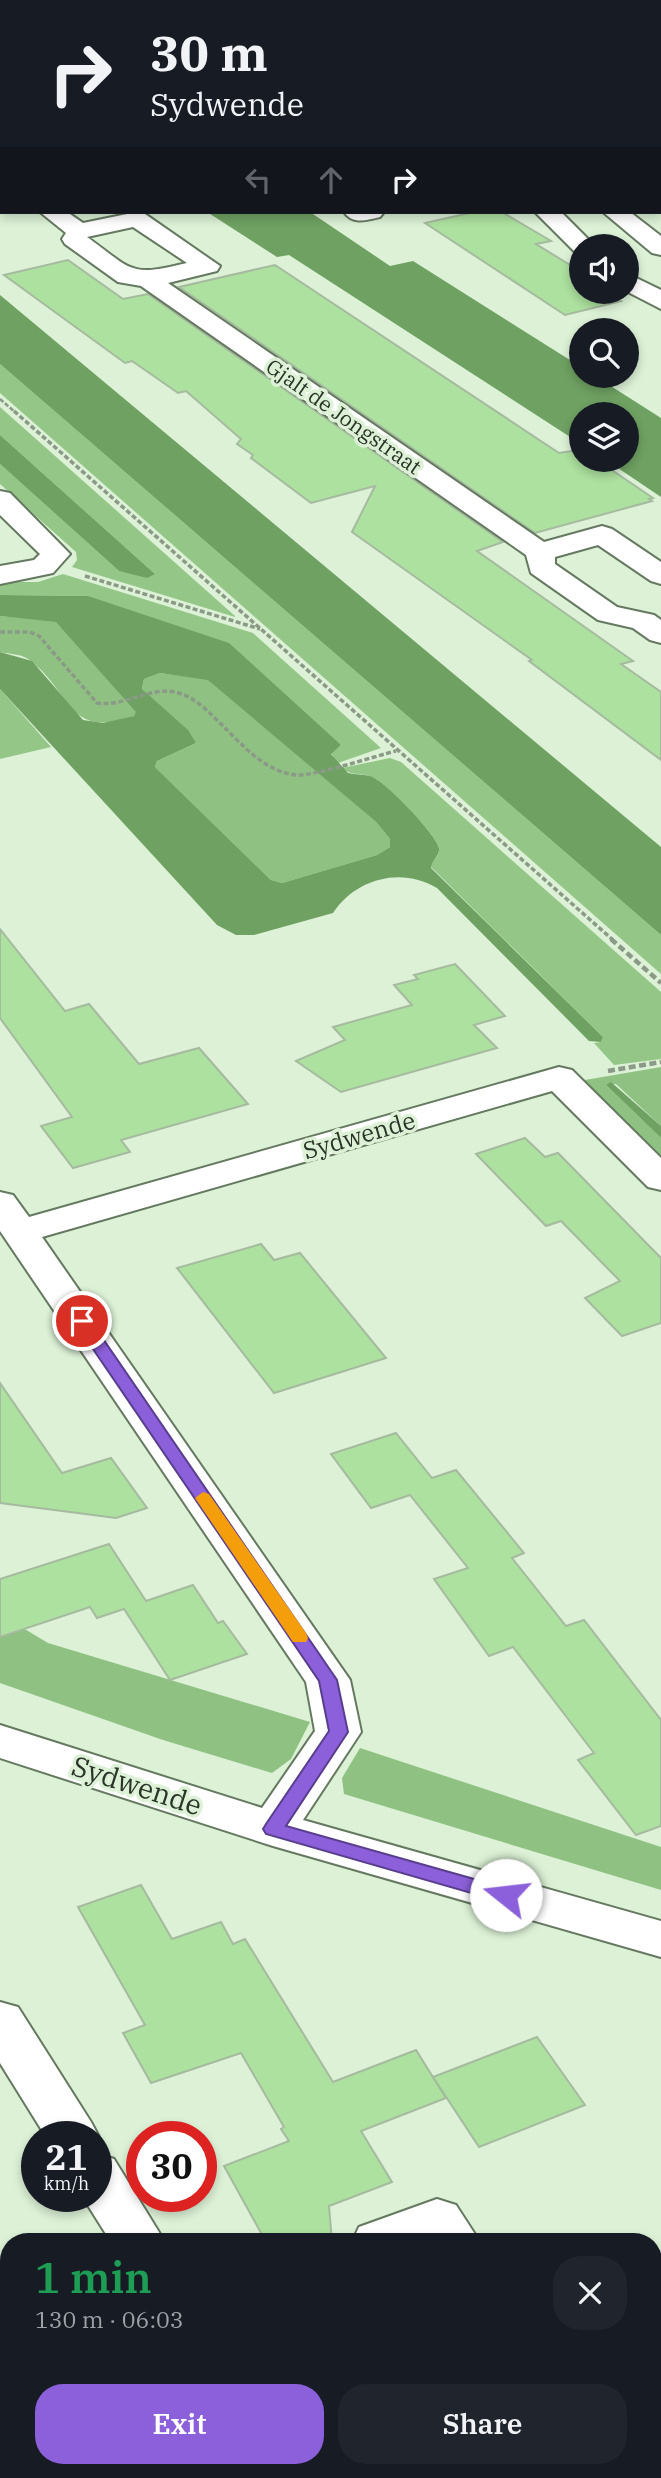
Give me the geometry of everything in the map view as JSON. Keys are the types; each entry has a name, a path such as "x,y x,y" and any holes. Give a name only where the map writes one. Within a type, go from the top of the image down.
{"street":[{"name":"Gjalt de Jongstraat","path":"55,214 79,231 74,239 127,277 148,280 540,552 541,567 608,614 655,624"},
{"path":"549,214 570,234"},
{"path":"617,214 661,248"},
{"path":"79,231 137,219 208,266 148,280"},
{"path":"639,288 661,301"},
{"path":"0,499 54,549 56,554 54,559 43,567 0,575"},
{"path":"540,552 602,535 661,575"},
{"name":"Sydwende","path":"273,1829 338,1732 328,1680 10,1217 559,1078 661,1179"},
{"name":"Sydwende","path":"0,1741 273,1829 661,1940"},
{"path":"0,2021 63,2121"},
{"path":"112,2199 133,2233"},
{"path":"403,2233 438,2220 447,2233"}],"path":[{"path":"0,400 661,983"},
{"path":"43,567 69,571 262,630"},
{"path":"0,632 30,632 39,636 97,703 115,705 164,692 187,696 258,759 275,769 299,775 397,751"}],"shaded area":[{"path":"210,214 313,214 390,266 413,261 569,359 569,388 614,388 636,402 569,402 569,436 289,255 277,257"},
{"path":"0,295 661,847 661,935 0,364"},
{"path":"0,364 661,935 661,974 0,393"},
{"path":"639,404 661,418 661,497 624,472 639,472"},
{"path":"0,407 235,617 72,567 77,560 76,552 0,484 0,464 119,571 155,574 0,435"},
{"path":"0,435 155,574 147,578 119,571 0,464"},
{"path":"63,574 253,633 381,748 338,763 331,753 341,745 88,596 0,595 0,582 38,582"},
{"path":"0,595 88,596 229,643 341,745 331,754 348,773 367,775 377,780 409,809 439,848 431,868 603,1037 601,1042 589,1041 437,888 423,881 394,877 366,884 342,901 333,913 254,935 236,935 217,925 0,689 0,652 32,661 83,720 103,723 134,716 136,712 56,622 0,616","holes":["160,673 208,680 376,822 390,839 390,847 377,855 282,883 271,880 155,767 157,761 196,743 188,730 142,689 144,679"]},
{"path":"0,616 56,621 137,712 134,716 112,722 95,722 83,718 31,661 0,652"},
{"path":"160,673 208,679 376,822 390,839 390,847 377,855 282,883 271,880 155,767 157,761 196,743 142,689 144,679"},
{"path":"0,689 51,747 0,759"},
{"path":"390,758 401,762 661,992 661,1059 614,1065 594,1043 601,1042 603,1037 431,867 439,848 421,821 372,777 342,768"},
{"path":"661,1067 661,1126 616,1084 606,1085 661,1138 661,1160 579,1081"},
{"path":"611,1082 661,1126 661,1138 606,1085"},
{"path":"0,1605 13,1622 48,1643 310,1722 291,1759 272,1773 163,1740 0,1683"},
{"path":"360,1748 661,1847 661,1890 344,1794 342,1778"}],"building":[{"path":"465,214 505,214 551,241 536,244 569,264 569,304 609,304 565,315 425,223"},
{"path":"68,260 123,299 148,294 503,542 477,551 633,661 621,664 661,692 661,760 529,661 532,660 352,532 375,486 311,503 251,458 253,455 237,444 241,439 186,391 178,393 132,361 125,363 4,275"},
{"path":"275,265 559,453 569,452 569,472 615,472 653,498 649,499 652,501 535,533 179,287"},
{"path":"0,929 65,1011 89,1004 139,1064 199,1048 248,1104 121,1140 130,1152 73,1168 41,1126 72,1117 0,1018"},
{"path":"455,964 505,1016 474,1025 497,1048 341,1092 296,1061 345,1040 333,1027 412,1005 394,985 418,979 414,975"},
{"path":"525,1138 545,1157 558,1153 661,1258 661,1323 622,1336 585,1298 620,1281 561,1221 546,1226 476,1154"},
{"path":"261,1244 274,1260 300,1253 386,1358 274,1393 177,1268"},
{"path":"0,1383 62,1473 111,1458 147,1508 116,1518 0,1503"},
{"path":"396,1433 432,1478 456,1470 524,1553 512,1558 566,1626 584,1620 661,1720 661,1826 636,1835 578,1760 594,1753 513,1647 489,1656 434,1579 468,1568 410,1495 371,1508 331,1454"},
{"path":"109,1544 146,1601 193,1585 218,1623 223,1621 247,1654 170,1680 124,1609 97,1618 90,1607 0,1637 0,1579"},
{"path":"141,1885 172,1939 221,1922 233,1944 245,1939 333,2082 416,2050 446,2098 361,2131 392,2182 329,2206 331,2233 261,2233 224,2166 289,2141 281,2129 284,2127 241,2053 151,2083 123,2033 145,2025 78,1907"},
{"path":"537,2037 585,2105 479,2147 433,2077"}],"slow traffic":[{"path":"203,1498 299,1638"}],"route":[{"path":"82,1321 328,1680 338,1732 273,1829 506,1895"}]}
